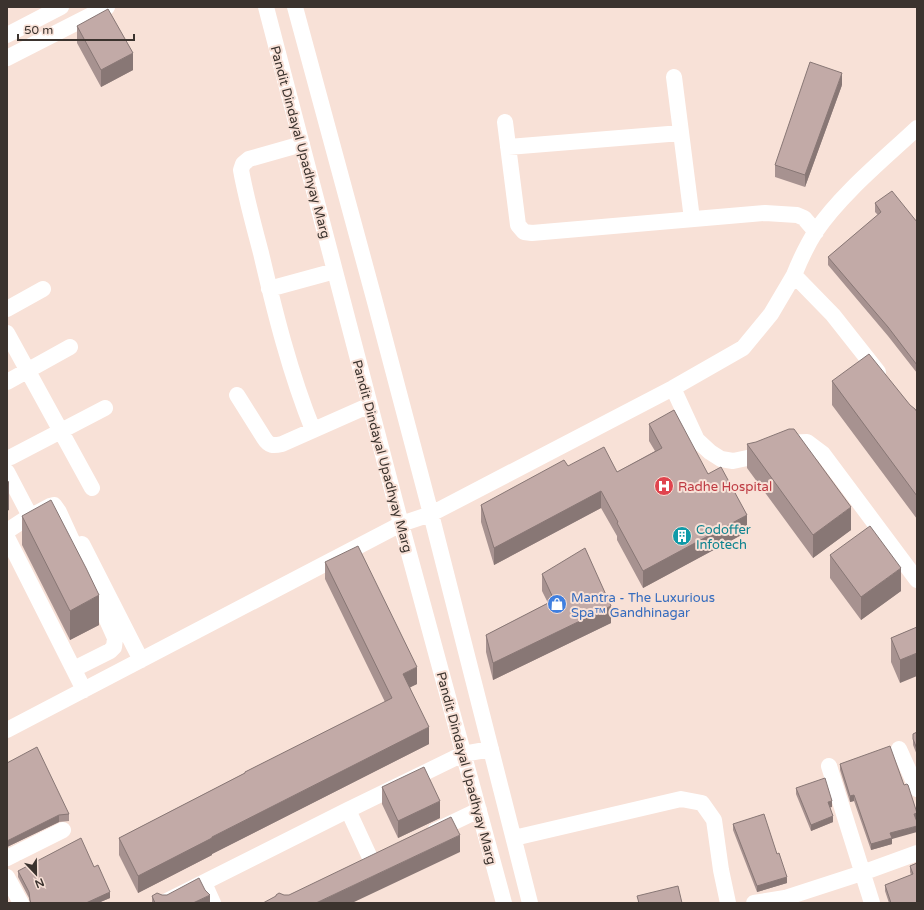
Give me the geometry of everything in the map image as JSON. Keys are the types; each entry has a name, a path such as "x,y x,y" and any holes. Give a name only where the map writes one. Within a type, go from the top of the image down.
{"street":[{"path":"7,35 62,7"},
{"path":"7,58 107,7"},
{"name":"Pandit Dindayal Upadhyay Marg","path":"266,7 401,524 504,903"},
{"name":"Pandit Dindayal Upadhyay Marg","path":"294,7 375,302 431,514 530,903"},
{"path":"674,77 692,219"},
{"path":"505,122 518,225 524,232 532,233 765,213 797,215 804,218 816,232"},
{"path":"7,730 401,524 431,514 673,388 743,348 771,314 794,275 801,258 816,232 851,190 917,128"},
{"path":"508,147 681,134"},
{"path":"302,144 249,159 243,164 241,170 269,289 286,352 313,430"},
{"path":"269,289 335,271"},
{"path":"794,275 833,315 889,386"},
{"path":"7,309 42,289"},
{"path":"7,333 92,488"},
{"path":"7,382 70,347"},
{"path":"673,388 697,440 710,452 721,459 733,461 752,457 787,443 807,442 823,454 917,580"},
{"path":"236,395 268,444 274,446 282,444 370,405"},
{"path":"30,516 9,465 60,431 105,408"},
{"path":"7,531 30,516 50,506 54,505 59,512 116,638 114,647 110,651 74,669"},
{"path":"75,531 141,660"},
{"path":"7,537 84,690"},
{"path":"163,903 348,810 464,754 491,748"},
{"path":"899,749 917,789"},
{"path":"829,766 872,903"},
{"path":"514,838 681,799 702,803 714,820 721,870 728,903"},
{"path":"348,810 372,862"},
{"path":"422,837 479,810"},
{"path":"7,858 64,830"},
{"path":"754,903 776,901 862,873 917,853"},
{"path":"357,868 386,855"},
{"path":"7,877 21,903"},
{"path":"204,882 213,903"}],"building":[{"path":"108,9 133,53 101,70 77,26"},
{"path":"810,62 842,73 805,175 775,165"},
{"path":"892,191 917,222 917,365 888,327 828,257 881,212 875,203"},
{"path":"869,354 917,412 917,496 832,381"},
{"path":"674,410 708,474 721,467 747,515 643,571 601,491 494,548 481,505 564,460 568,466 604,447 617,472 662,448 649,424"},
{"path":"789,429 794,429 851,507 813,535 747,444"},
{"path":"51,500 99,595 70,611 22,516"},
{"path":"870,526 901,568 861,597 830,555"},
{"path":"358,546 417,667 403,674 429,727 138,876 119,838 245,772 392,698 325,562"},
{"path":"585,548 611,606 493,663 486,635 554,600 542,574"},
{"path":"917,627 917,653 900,660 891,638"},
{"path":"917,732 917,749 913,739 913,734"},
{"path":"890,746 904,785 908,785 917,813 914,814 917,826 890,833 892,838 871,844 854,795 850,796 840,764"},
{"path":"37,747 69,814 59,815 7,841 7,763"},
{"path":"424,767 440,801 398,821 382,787"},
{"path":"825,778 832,801 828,802 833,816 811,825 796,788"},
{"path":"764,814 777,854 779,853 787,877 757,886 733,824"},
{"path":"451,817 460,835 316,903 263,903 279,893 289,895"},
{"path":"81,838 94,867 98,865 110,892 86,903 31,903 29,892 18,871"},
{"path":"917,863 917,903 891,903 885,885 913,874 910,866"},
{"path":"199,878 205,890 210,895 193,903 155,903 152,896 157,893 167,895"},
{"path":"678,886 682,903 639,903 637,896"}],"place":[{"name":"Radhe Hospital","path":"664,486"},
{"name":"Codoffer Infotech","path":"682,536"},
{"name":"Mantra - The Luxurious Spa™ Gandhinagar","path":"557,604"}]}
